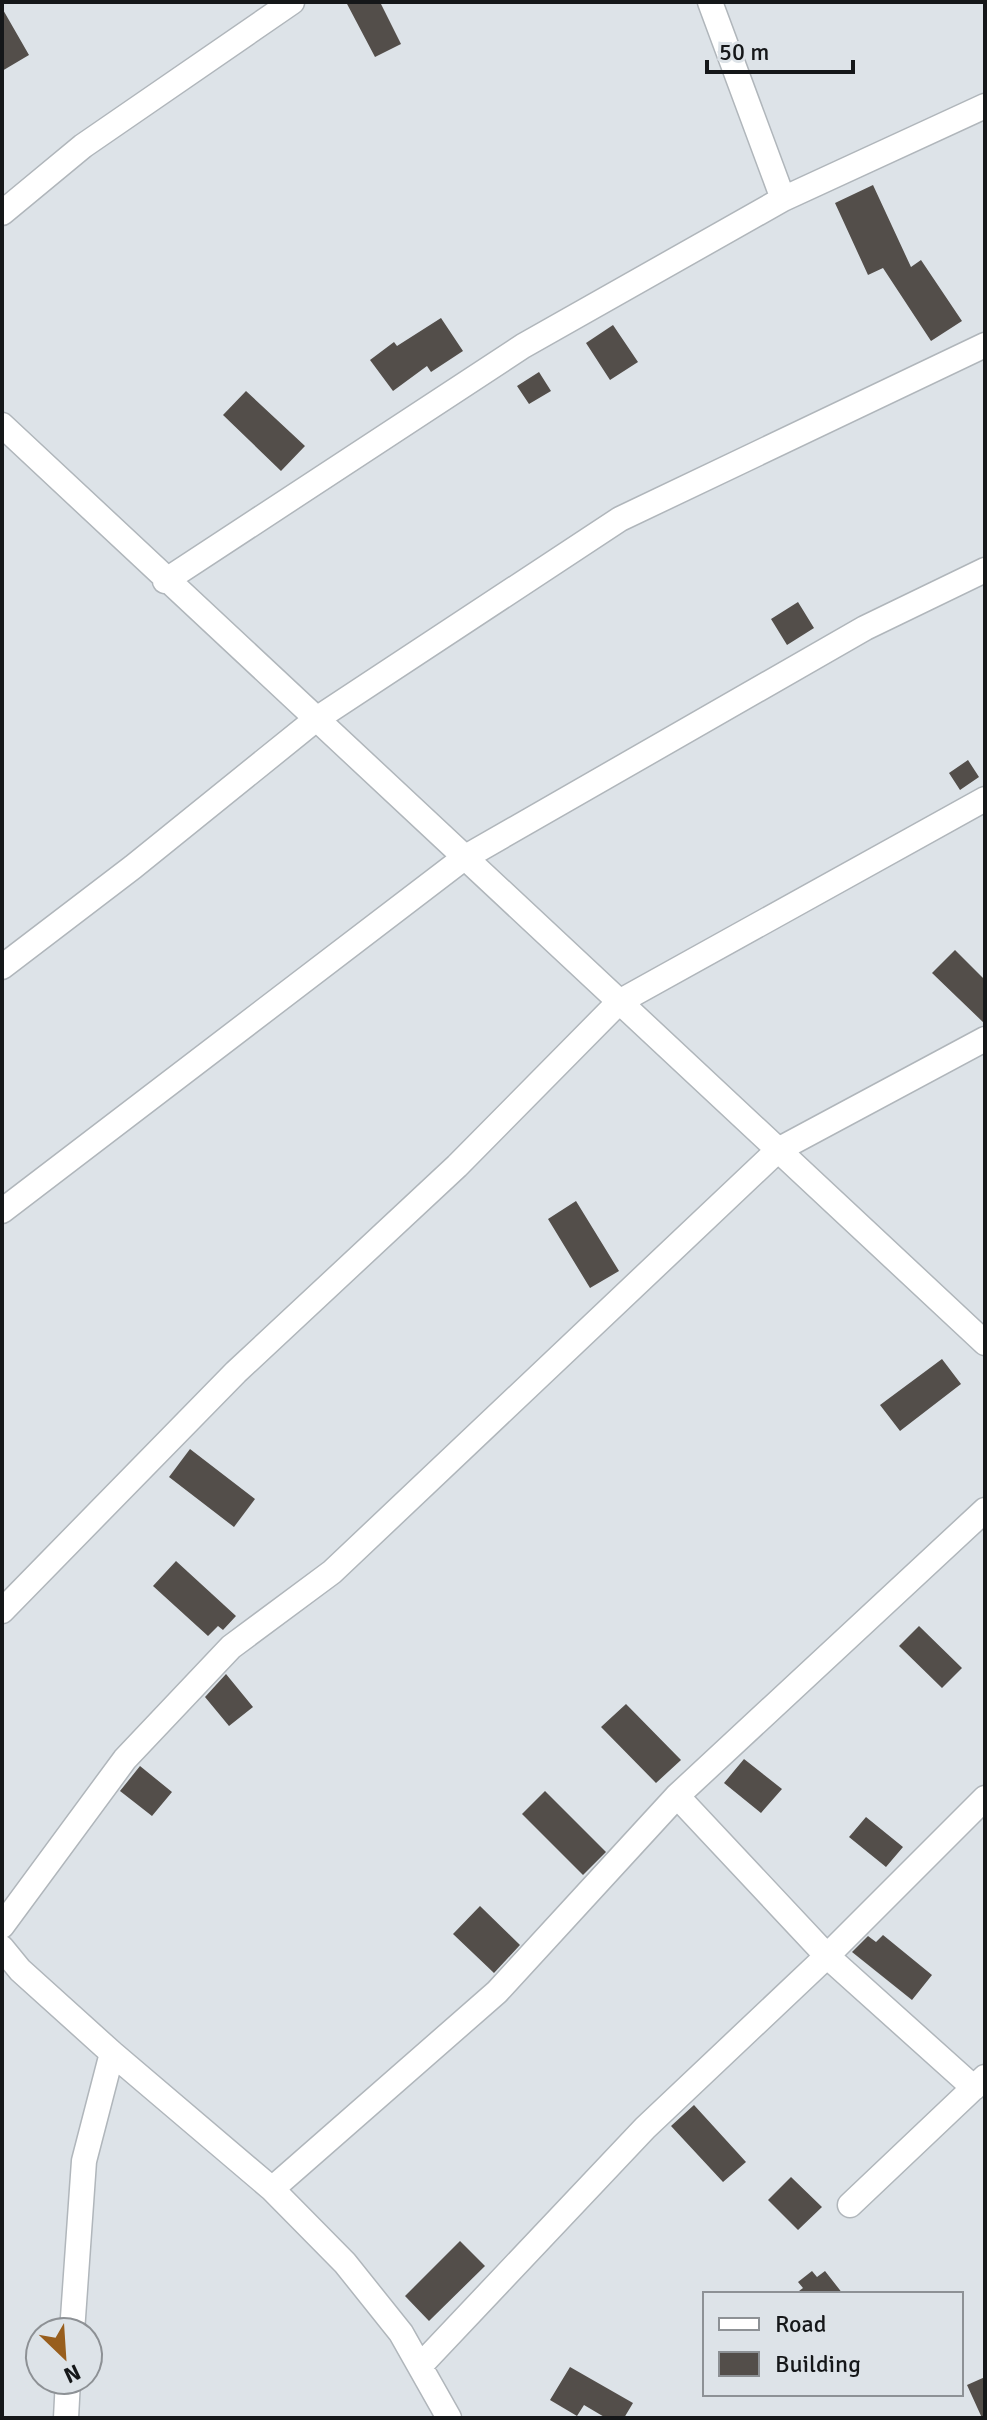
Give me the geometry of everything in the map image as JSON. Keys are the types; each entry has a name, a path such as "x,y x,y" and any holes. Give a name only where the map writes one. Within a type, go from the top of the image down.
{"street":[{"path":"2,213 83,146 292,2"},
{"path":"710,2 783,199"},
{"path":"165,581 523,346 783,199 985,106"},
{"path":"2,967 133,867 315,720 620,519 985,345"},
{"path":"2,425 165,581 985,1343"},
{"path":"2,1211 464,858 865,628 985,570"},
{"path":"2,1611 236,1372 457,1166 619,1002 985,799"},
{"path":"2,1926 125,1759 231,1647 332,1572 778,1150 985,1039"},
{"path":"272,2189 497,1992 677,1796 985,1510"},
{"path":"677,1796 827,1956 980,2082 850,2205"},
{"path":"420,2366 645,2128 827,1956 985,1798"},
{"path":"2,1948 20,1970 112,2053 272,2189 345,2263 401,2333 449,2418"},
{"path":"73,2316 84,2161 112,2053"},
{"path":"66,2418 67,2396"}],"building":[{"path":"346,2 380,2 401,44 375,57"},
{"path":"2,8 29,55 2,71"},
{"path":"873,185 911,267 921,260 962,321 931,341 883,268 868,275 835,203"},
{"path":"441,318 463,351 431,372 427,366 393,391 370,360 394,342 397,346"},
{"path":"613,325 638,362 610,380 586,343"},
{"path":"539,372 551,391 529,404 517,386"},
{"path":"246,391 305,446 281,471 223,415"},
{"path":"798,602 814,628 787,645 771,619"},
{"path":"968,760 979,777 960,790 949,773"},
{"path":"955,950 985,980 985,1024 932,973"},
{"path":"576,1201 619,1271 590,1288 548,1219"},
{"path":"942,1359 961,1384 900,1431 880,1405"},
{"path":"190,1449 255,1499 234,1527 169,1477"},
{"path":"176,1561 236,1616 223,1630 218,1626 208,1636 153,1586"},
{"path":"919,1626 962,1668 942,1688 899,1646"},
{"path":"226,1674 253,1707 229,1726 205,1697"},
{"path":"626,1704 681,1760 656,1783 601,1727"},
{"path":"744,1759 782,1789 761,1813 724,1783"},
{"path":"140,1766 172,1792 152,1816 120,1791"},
{"path":"545,1791 606,1852 583,1875 522,1814"},
{"path":"866,1817 903,1847 886,1867 849,1837"},
{"path":"480,1906 520,1945 494,1973 453,1934"},
{"path":"883,1935 932,1975 912,2000 852,1952 868,1936 876,1942"},
{"path":"694,2105 746,2162 723,2182 671,2126"},
{"path":"791,2177 822,2207 798,2230 768,2200"},
{"path":"460,2241 485,2266 429,2321 405,2296"},
{"path":"812,2271 817,2277 825,2271 841,2292 798,2292 803,2288 798,2282"},
{"path":"570,2367 633,2403 624,2418 606,2418 584,2405 577,2416 550,2400"},
{"path":"985,2377 985,2418 982,2418 967,2385"}]}
